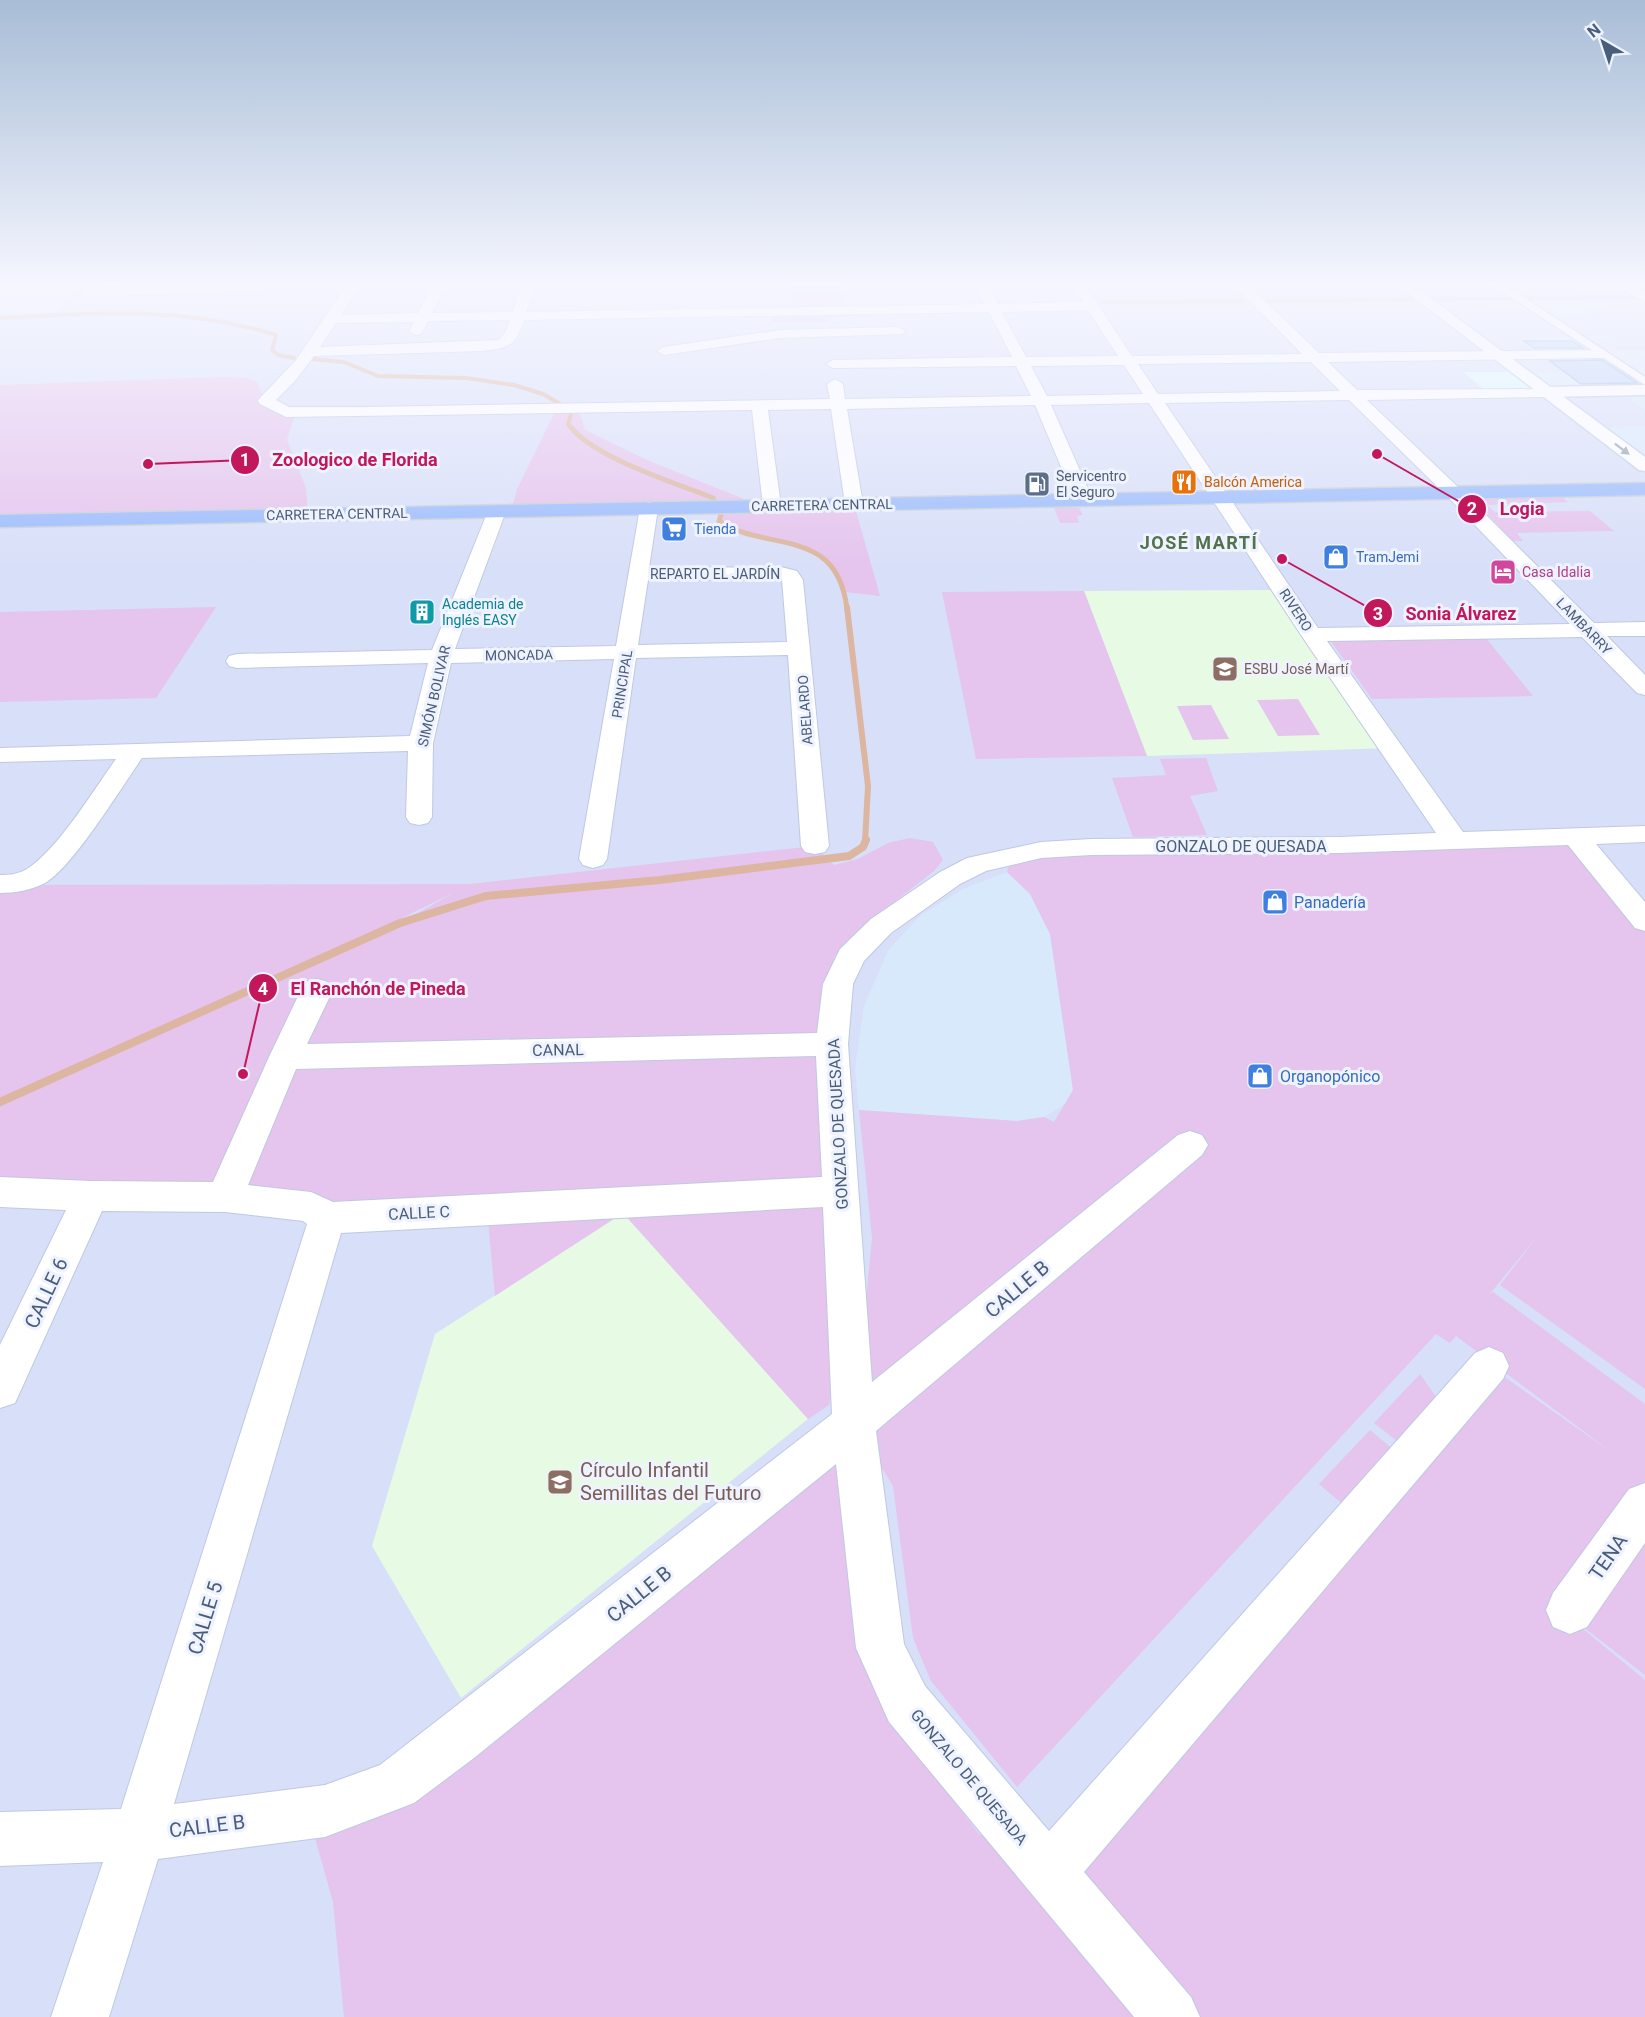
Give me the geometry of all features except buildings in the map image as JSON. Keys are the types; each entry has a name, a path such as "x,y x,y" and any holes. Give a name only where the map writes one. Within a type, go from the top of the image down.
{"highway":[{"name":"CARRETERA CENTRAL","path":"0,521 1645,489"}],"main road":[{"path":"1529,380 1645,466"},
{"path":"1544,392 1645,390"}],"street":[{"path":"284,380 266,401 286,412 1544,392"},
{"path":"835,380 854,504"},
{"path":"1031,380 1084,500"},
{"name":"RIVERO","path":"1143,380 1312,635 1456,842"},
{"name":"LAMBARRY","path":"1337,380 1454,493 1645,688"},
{"path":"759,405 772,506"},
{"name":"PRINCIPAL","path":"594,859 649,508"},
{"name":"SIMÓN BOLIVAR","path":"419,817 421,743 441,656 497,511"},
{"name":"REPARTO EL JARDÍN","path":"639,574 781,573 790,575"},
{"name":"ABELARDO","path":"790,575 793,580 800,648 815,846"},
{"path":"1312,635 1645,629"},
{"name":"MONCADA","path":"237,661 800,648"},
{"path":"0,755 421,743"},
{"path":"0,884 15,884 36,876 60,854 135,751"},
{"name":"GONZALO DE QUESADA","path":"1171,2017 907,1704 880,1648 854,1423 842,1191 831,1044 838,984 851,956 881,926 914,902 977,864 1041,850 1091,847 1456,842 1645,834"},
{"path":"1576,838 1645,921"},
{"path":"225,1197 285,1057 317,990"},
{"name":"CANAL","path":"285,1057 831,1044"},
{"name":"CALLE B","path":"0,1839 139,1835 325,1811 396,1785 456,1740 854,1423 1190,1145"},
{"name":"CALLE C","path":"0,1192 91,1196 225,1197 311,1207 327,1218 842,1191"},
{"name":"CALLE 6","path":"0,1389 91,1196"},
{"name":"CALLE 5","path":"80,2017 139,1835 327,1218"},
{"path":"1049,1871 1489,1366"},
{"name":"TENA","path":"1570,1610 1645,1505"}],"shaded area":[{"path":"0,380 1645,380 1645,2017 0,2017"},
{"path":"137,380 257,382 264,398 295,414 287,440 306,488 308,515 0,521 0,385"},
{"path":"1473,380 1529,380 1544,392 1487,392"},
{"path":"1529,380 1645,380 1645,410 1618,390 1544,392"},
{"path":"556,410 579,411 585,430 647,460 749,501 854,504 880,596 845,592 827,561 801,545 728,527 719,521 727,510 746,501 513,504 517,489"},
{"path":"1645,427 1645,466 1594,428"},
{"path":"1561,496 1568,502 1487,505 1495,512 1590,511 1614,531 1517,533 1523,541 1513,541 1471,497"},
{"path":"1054,508 1079,508 1083,515 1077,516 1079,523 1060,523"},
{"name":"ESBU José Martí","path":"1283,590 1391,748 1147,756 1084,591"},
{"path":"1084,591 1147,756 976,759 942,592"},
{"path":"216,607 156,698 0,702 0,612"},
{"path":"1485,637 1533,696 1372,699 1330,640"},
{"path":"1298,699 1320,735 1278,736 1257,700"},
{"path":"1211,705 1229,739 1193,740 1177,706"},
{"path":"1206,758 1218,791 1190,796 1207,835 1133,837 1112,778 1166,775 1160,759"},
{"path":"910,838 933,842 943,860 934,871 865,925 833,958 851,956 834,1374 829,1405 808,1419 623,1213 495,1296 488,1220 0,1192 0,885 470,884 815,846 834,865 858,859 888,843","holes":["455,892 400,923 302,967"]},
{"path":"1577,838 1645,920 1645,1389 1500,1285 1540,1233 1489,1295 1493,1292 1645,1404 1645,1675 1542,1595 1645,1680 1645,2017 344,2017 333,1902 308,1813 396,1785 854,1423 872,1238 859,1110 1017,1121 1044,1117 1054,1122 1073,1090 1050,934 1030,894 1007,872 1011,856","holes":["1436,1334 1450,1343 1456,1336 1614,1454 1489,1366 1049,1871 979,1834 889,1715 864,1641 840,1510 855,1424 893,1486 913,1638 931,1681 1017,1787"]},
{"path":"1007,872 1030,894 1050,934 1073,1090 1067,1103 1044,1117 1017,1121 859,1110 855,1069 864,1006 889,949 921,915 963,889"},
{"name":"Círculo Infantil Semillitas del Futuro","path":"623,1213 808,1419 461,1698 372,1546 435,1334"},
{"path":"1420,1374 1440,1403 1402,1445 1374,1423"},
{"path":"1370,1430 1395,1451 1345,1506 1319,1484"}],"waterway":[{"path":"481,380 514,385 543,394 572,411 568,424 571,428"},
{"path":"570,426 596,448 615,458 713,498 721,515 719,521 738,531 815,553 830,564 841,582 847,609"},
{"path":"847,607 868,786 865,842"},
{"path":"0,1102 400,923 486,896 660,880 849,856 863,847 866,840"}],"place":[{"name":"Logia","path":"1377,454"},
{"name":"Zoologico de Florida","path":"148,464"},
{"name":"Balcón America","path":"1184,482"},
{"name":"Servicentro El Seguro","path":"1037,484"},
{"name":"Tienda","path":"674,529"},
{"name":"TramJemi","path":"1336,557"},
{"name":"Sonia Álvarez","path":"1282,559"},
{"name":"Casa Idalia","path":"1503,572"},
{"name":"Academia de Inglés EASY","path":"422,612"},
{"name":"ESBU José Martí","path":"1225,669"},
{"name":"Panadería","path":"1275,902"},
{"name":"El Ranchón de Pineda","path":"243,1074"},
{"name":"Organopónico","path":"1260,1076"},
{"name":"Círculo Infantil Semillitas del Futuro","path":"560,1482"}],"district":[{"name":"JOSÉ MARTÍ","path":"1199,542"}]}
